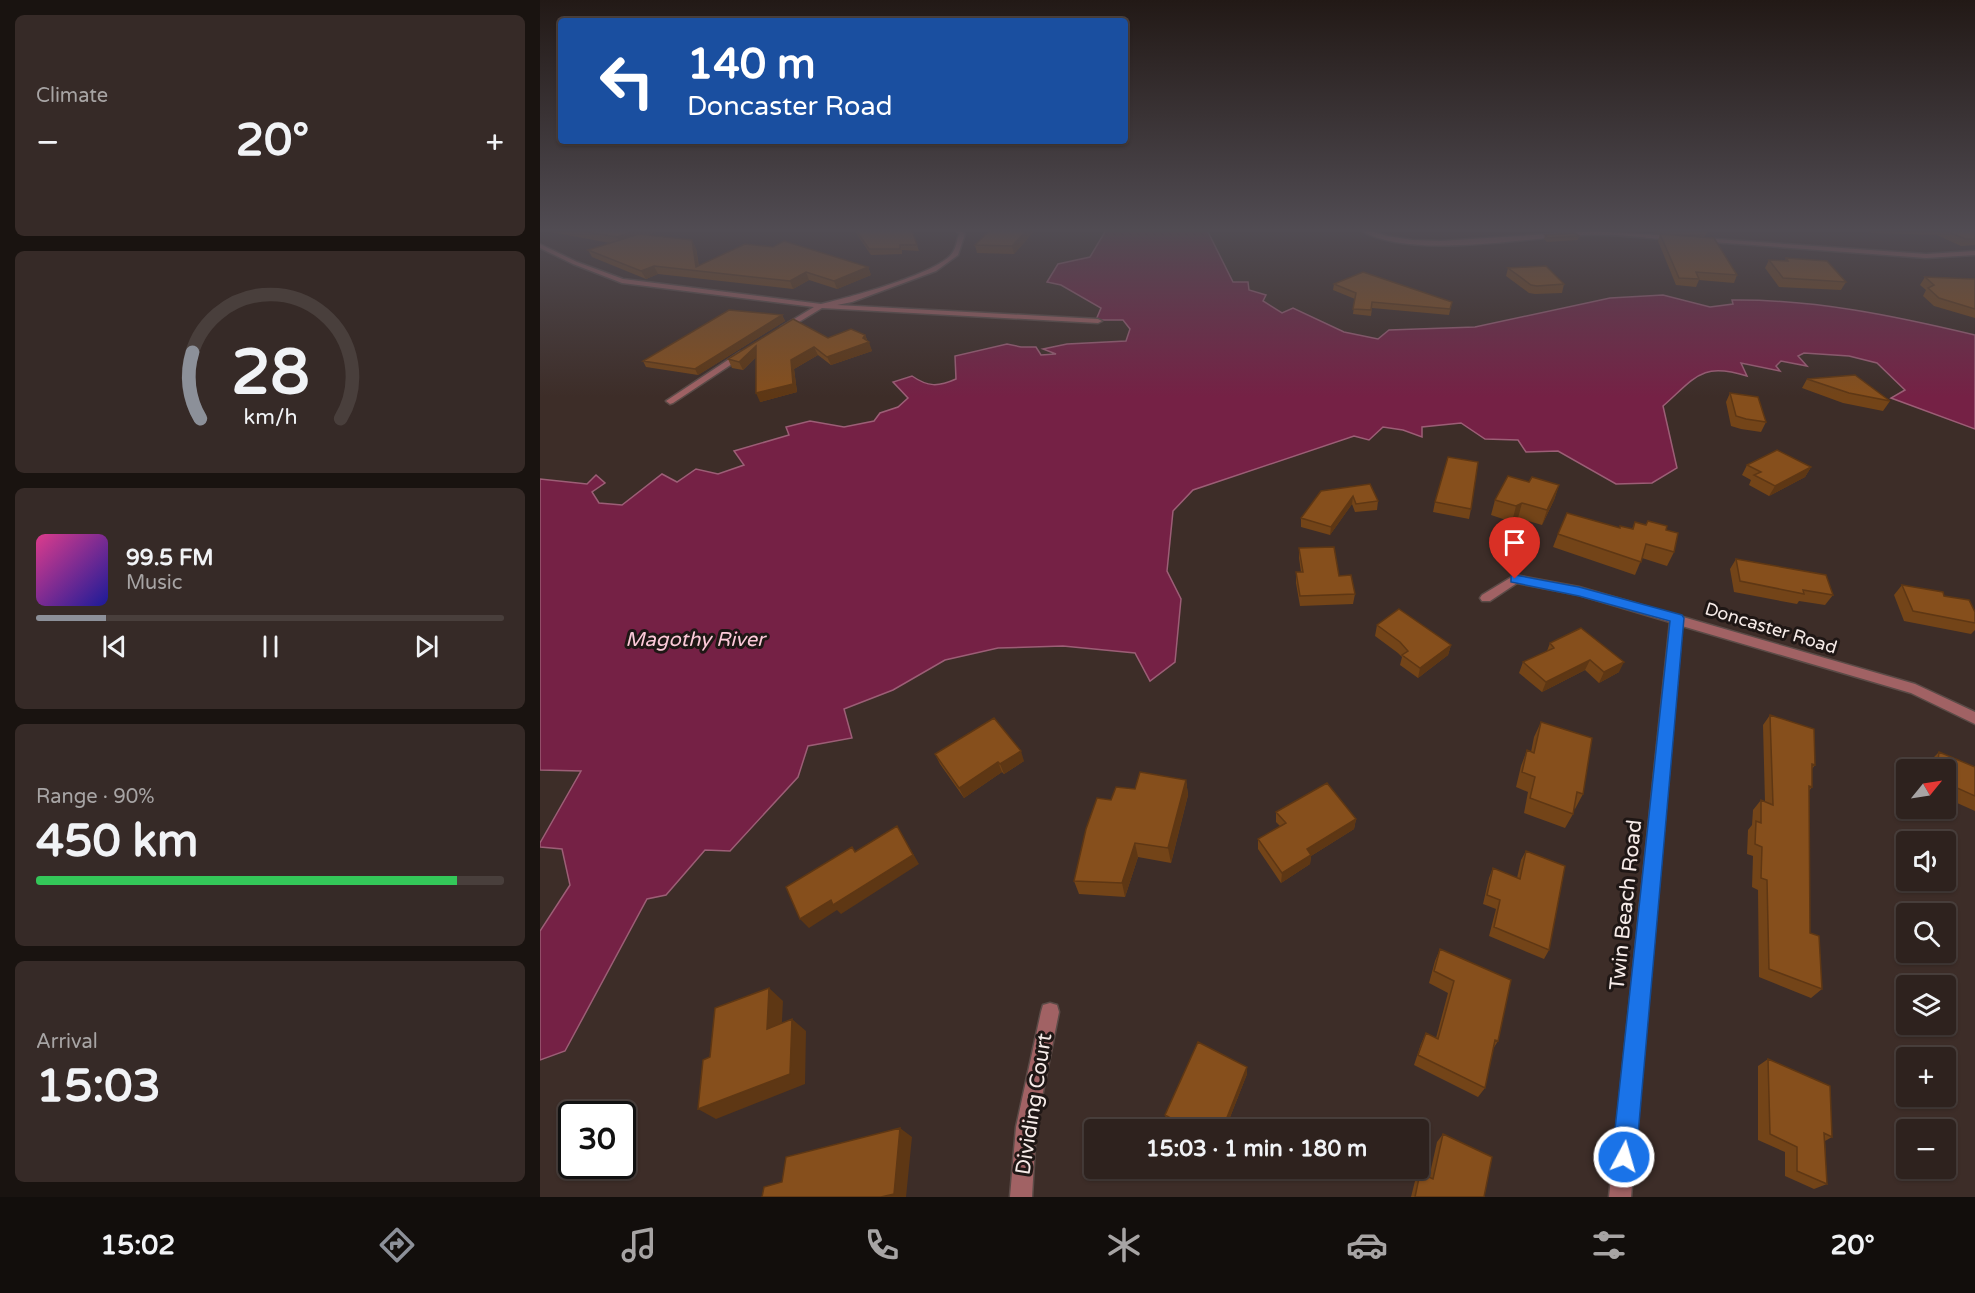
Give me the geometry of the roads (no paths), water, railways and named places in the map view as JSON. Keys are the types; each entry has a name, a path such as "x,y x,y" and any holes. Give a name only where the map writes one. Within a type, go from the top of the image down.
{"street":[{"path":"660,286 820,306 1098,321"},
{"path":"772,336 820,306 849,300 889,286"},
{"path":"670,401 753,348"},
{"name":"Doncaster Road","path":"1486,598 1515,579 1579,591 1916,689 1975,718"},
{"name":"Twin Beach Road","path":"1620,1197 1677,618"},
{"name":"Dividing Court","path":"1020,1197 1026,1127 1050,1012"}],"water":[{"name":"Magothy River","path":"1062,286 1248,286 1249,290 1266,295 1263,301 1282,313 1293,308 1344,332 1378,339 1389,330 1475,327 1610,298 1663,295 1710,307 1733,304 1732,300 1763,300 1854,310 1975,335 1975,429 1891,398 1905,390 1877,363 1849,356 1804,353 1798,356 1807,366 1781,361 1776,366 1780,371 1741,363 1747,376 1719,371 1700,375 1692,380 1663,406 1677,468 1652,483 1616,484 1558,451 1526,452 1518,440 1485,439 1461,423 1422,427 1422,437 1403,430 1383,427 1369,440 1354,436 1193,490 1173,511 1167,571 1181,599 1175,662 1150,681 1135,653 1063,646 998,648 945,660 893,690 844,709 852,738 808,746 798,777 730,851 705,850 666,895 647,899 565,1051 540,1060 540,931 570,885 562,849 540,847 540,843 581,771 540,770 540,479 587,484 596,475 605,483 592,492 599,503 622,505 662,474 677,482 696,469 718,474 744,465 734,451 789,435 786,427 810,421 844,427 874,421 880,413 898,407 908,398 893,382 912,376 933,385 956,379 955,356 1007,344 1036,347 1041,355 1056,354 1043,349 1067,344 1126,341 1130,329 1123,320 1096,320 1101,308"}]}
